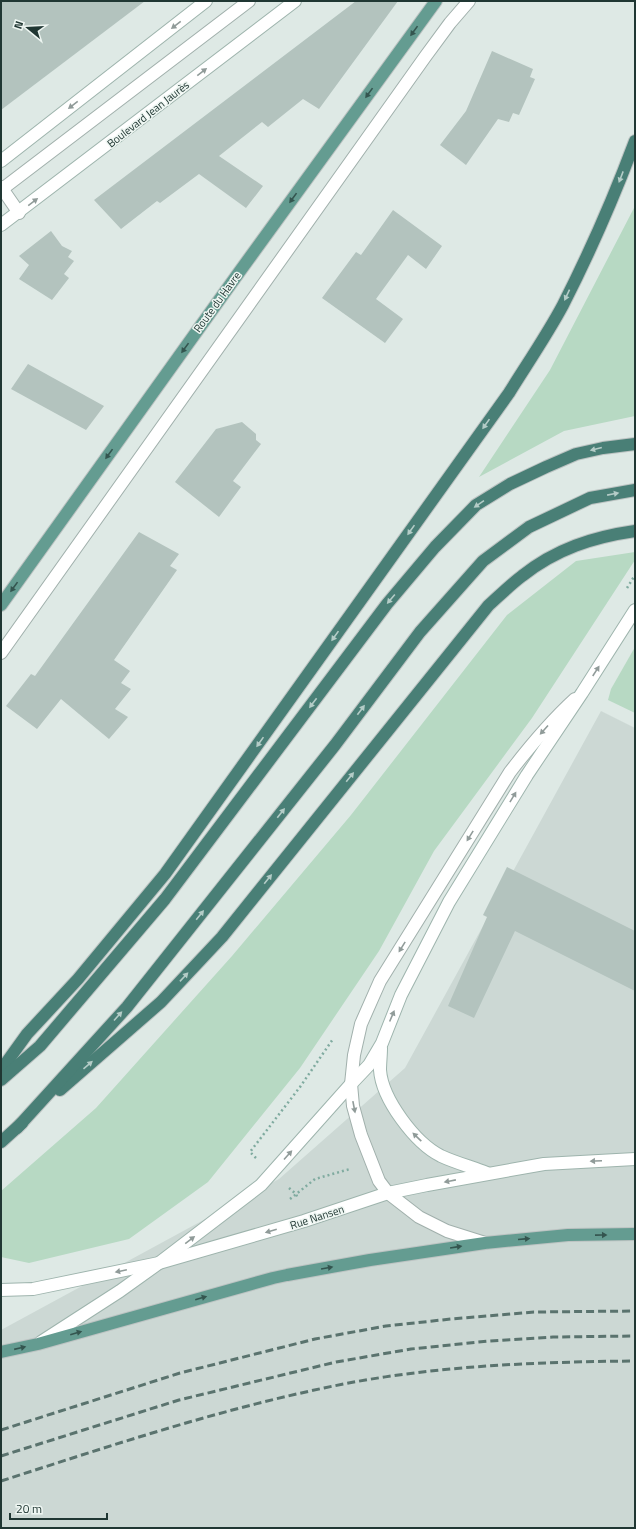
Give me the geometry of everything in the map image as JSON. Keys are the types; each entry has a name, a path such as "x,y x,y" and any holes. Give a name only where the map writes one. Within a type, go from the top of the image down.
{"highway":[{"path":"1,1070 27,1034 78,979 165,874 509,393 546,336 563,305 612,201 635,141"},
{"path":"1,1080 40,1046 165,899 387,604 436,547 476,505 510,484 576,454 602,448 635,444"},
{"path":"17,1128 127,1007 335,745 420,632 482,561 529,527 590,498 635,490"},
{"path":"1,1142 161,1002 222,937 488,606 522,575 555,555 578,544 609,535 635,531"}],"main road":[{"path":"1,161 206,1"},
{"path":"19,213 1,189 249,1"},
{"name":"Boulevard Jean Jaurès","path":"1,225 19,213 295,1"},
{"name":"Route du Havre","path":"1,605 240,271 436,1"},
{"path":"1,653 424,56 469,1"},
{"path":"38,1344 120,1291 261,1185 369,1065 382,1043 401,995 449,902 527,775 635,610"},
{"path":"485,1243 447,1231 419,1217 388,1193 379,1181 371,1163 353,1106 351,1084 354,1055 361,1024 380,981 510,772 535,740 557,716 582,693"},
{"path":"382,1043 380,1071 387,1095 405,1123 417,1138 440,1155 489,1173"},
{"name":"Rue Nansen","path":"1,1290 33,1289 159,1263 304,1222 388,1193 489,1173 544,1164 635,1160"},
{"path":"1,1352 38,1344 272,1278 370,1260 485,1243 568,1235 635,1234"}],"path":[{"path":"287,1202 315,1179 371,1163"}],"shaded area":[{"path":"601,711 635,728 635,1528 1,1528 1,1330 279,1179 405,1068"}],"green space":[{"path":"635,206 635,416 564,431 479,477 550,370"},
{"path":"635,552 635,560 532,718 434,851 379,951 300,1068 208,1182 129,1239 29,1263 1,1257 1,1191 96,1108 232,956 351,815 507,615 576,561"},
{"path":"635,647 635,713 608,700 611,689"}],"building":[{"path":"1,1 145,1 1,110"},
{"path":"356,1 398,1 319,109 303,99 268,127 262,122 219,156 263,186 246,208 199,174 160,203 157,201 121,229 94,200"},
{"path":"492,51 533,69 530,77 535,79 519,115 513,113 509,122 498,119 466,165 440,145 466,111"},
{"path":"393,210 442,246 426,269 408,255 376,299 403,319 385,343 322,298 356,252 361,255"},
{"path":"51,231 62,246 72,251 68,257 74,261 64,274 69,278 52,300 19,279 29,265 19,256"},
{"path":"28,364 104,406 86,430 11,389"},
{"path":"242,422 256,434 256,440 261,444 233,481 241,487 219,517 175,482 216,429"},
{"path":"139,532 179,554 170,566 177,570 114,660 130,671 121,683 131,689 115,709 128,717 109,739 61,699 37,729 6,706 31,674 35,676"},
{"path":"507,867 635,931 635,991 515,931 474,1018 448,1006 487,917 483,915"}],"railway":[{"path":"1,1430 180,1373 315,1339 386,1326 451,1319 534,1312 635,1311"},
{"path":"1,1456 179,1400 336,1362 411,1349 489,1341 553,1337 635,1336"},
{"path":"1,1481 242,1407 324,1388 440,1370 518,1364 635,1361"}]}
